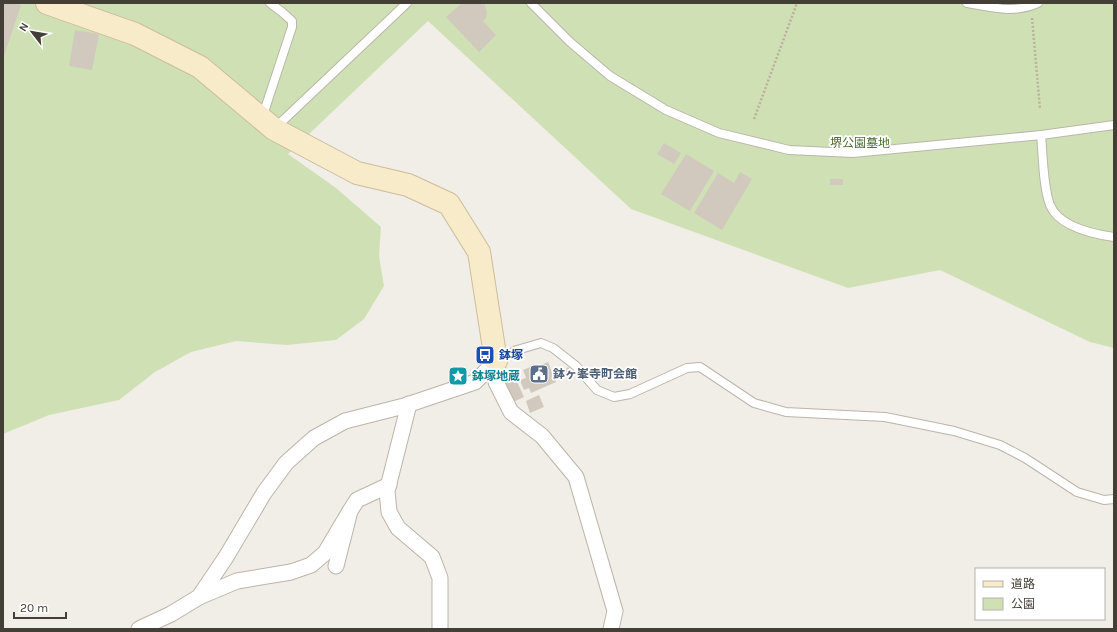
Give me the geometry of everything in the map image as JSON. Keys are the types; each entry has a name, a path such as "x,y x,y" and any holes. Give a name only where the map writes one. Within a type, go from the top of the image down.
{"street":[{"path":"47,3 88,13 135,34 200,67 268,124 357,173 408,185 449,204 479,252 496,361 496,382 511,412 542,436 576,477 615,611 611,629"},
{"path":"199,597 226,557 264,493 286,463 314,438 345,421 409,404 475,382 496,361"},
{"path":"409,404 387,492 389,512 398,528 432,557 440,578 440,629"},
{"path":"139,629 171,614 199,597 237,581 291,572 311,565 325,553 356,500 389,485"},
{"path":"336,566 350,511"}],"lane":[{"path":"268,124 292,27 292,21 270,3"},
{"path":"268,124 407,3"},
{"path":"531,3 570,42 610,76 666,110 719,133 789,150 853,153 1041,135 1114,124"},
{"path":"967,3 1015,10 1034,5"},
{"path":"1041,135 1046,190 1050,206 1060,217 1073,227 1114,237"},
{"path":"496,361 517,350 541,344 553,348 576,366 597,390 614,397 630,394 687,368 700,367 754,403 786,412 885,417 954,431 1000,445 1025,458 1077,492 1104,500 1114,499"}],"path":[{"path":"754,119 797,3"},
{"path":"1034,5 1040,109"}],"green space":[{"name":"堺公園墓地","path":"3,3 1114,3 1114,348 1090,342 940,270 848,288 631,209 428,21 288,154 336,188 381,227 379,256 384,286 364,319 336,340 287,345 236,341 191,352 155,372 119,400 49,415 3,434"}],"building":[{"path":"3,3 21,5 3,59"},
{"path":"462,3 484,3 487,12 486,18 483,21 496,35 479,52 446,17"},
{"path":"75,30 99,34 92,70 69,66"},
{"path":"664,143 681,153 674,164 657,154"},
{"path":"686,154 714,171 690,211 661,194"},
{"path":"740,172 752,179 722,230 694,213 718,173 734,183"},
{"path":"830,179 843,179 843,185 830,185"},
{"name":"鉢ヶ峯寺町会館","path":"548,362 556,382 531,393 529,388 524,390 520,380 526,378 523,370 533,366 534,368"},
{"path":"568,367 573,373 567,378 562,372"},
{"path":"514,375 524,397 513,402 504,380"},
{"path":"539,395 544,407 530,413 526,401"}],"place":[{"name":"鉢塚","path":"485,355"},
{"name":"鉢ヶ峯寺町会館","path":"539,374"},
{"name":"鉢塚地蔵","path":"458,376"}]}
